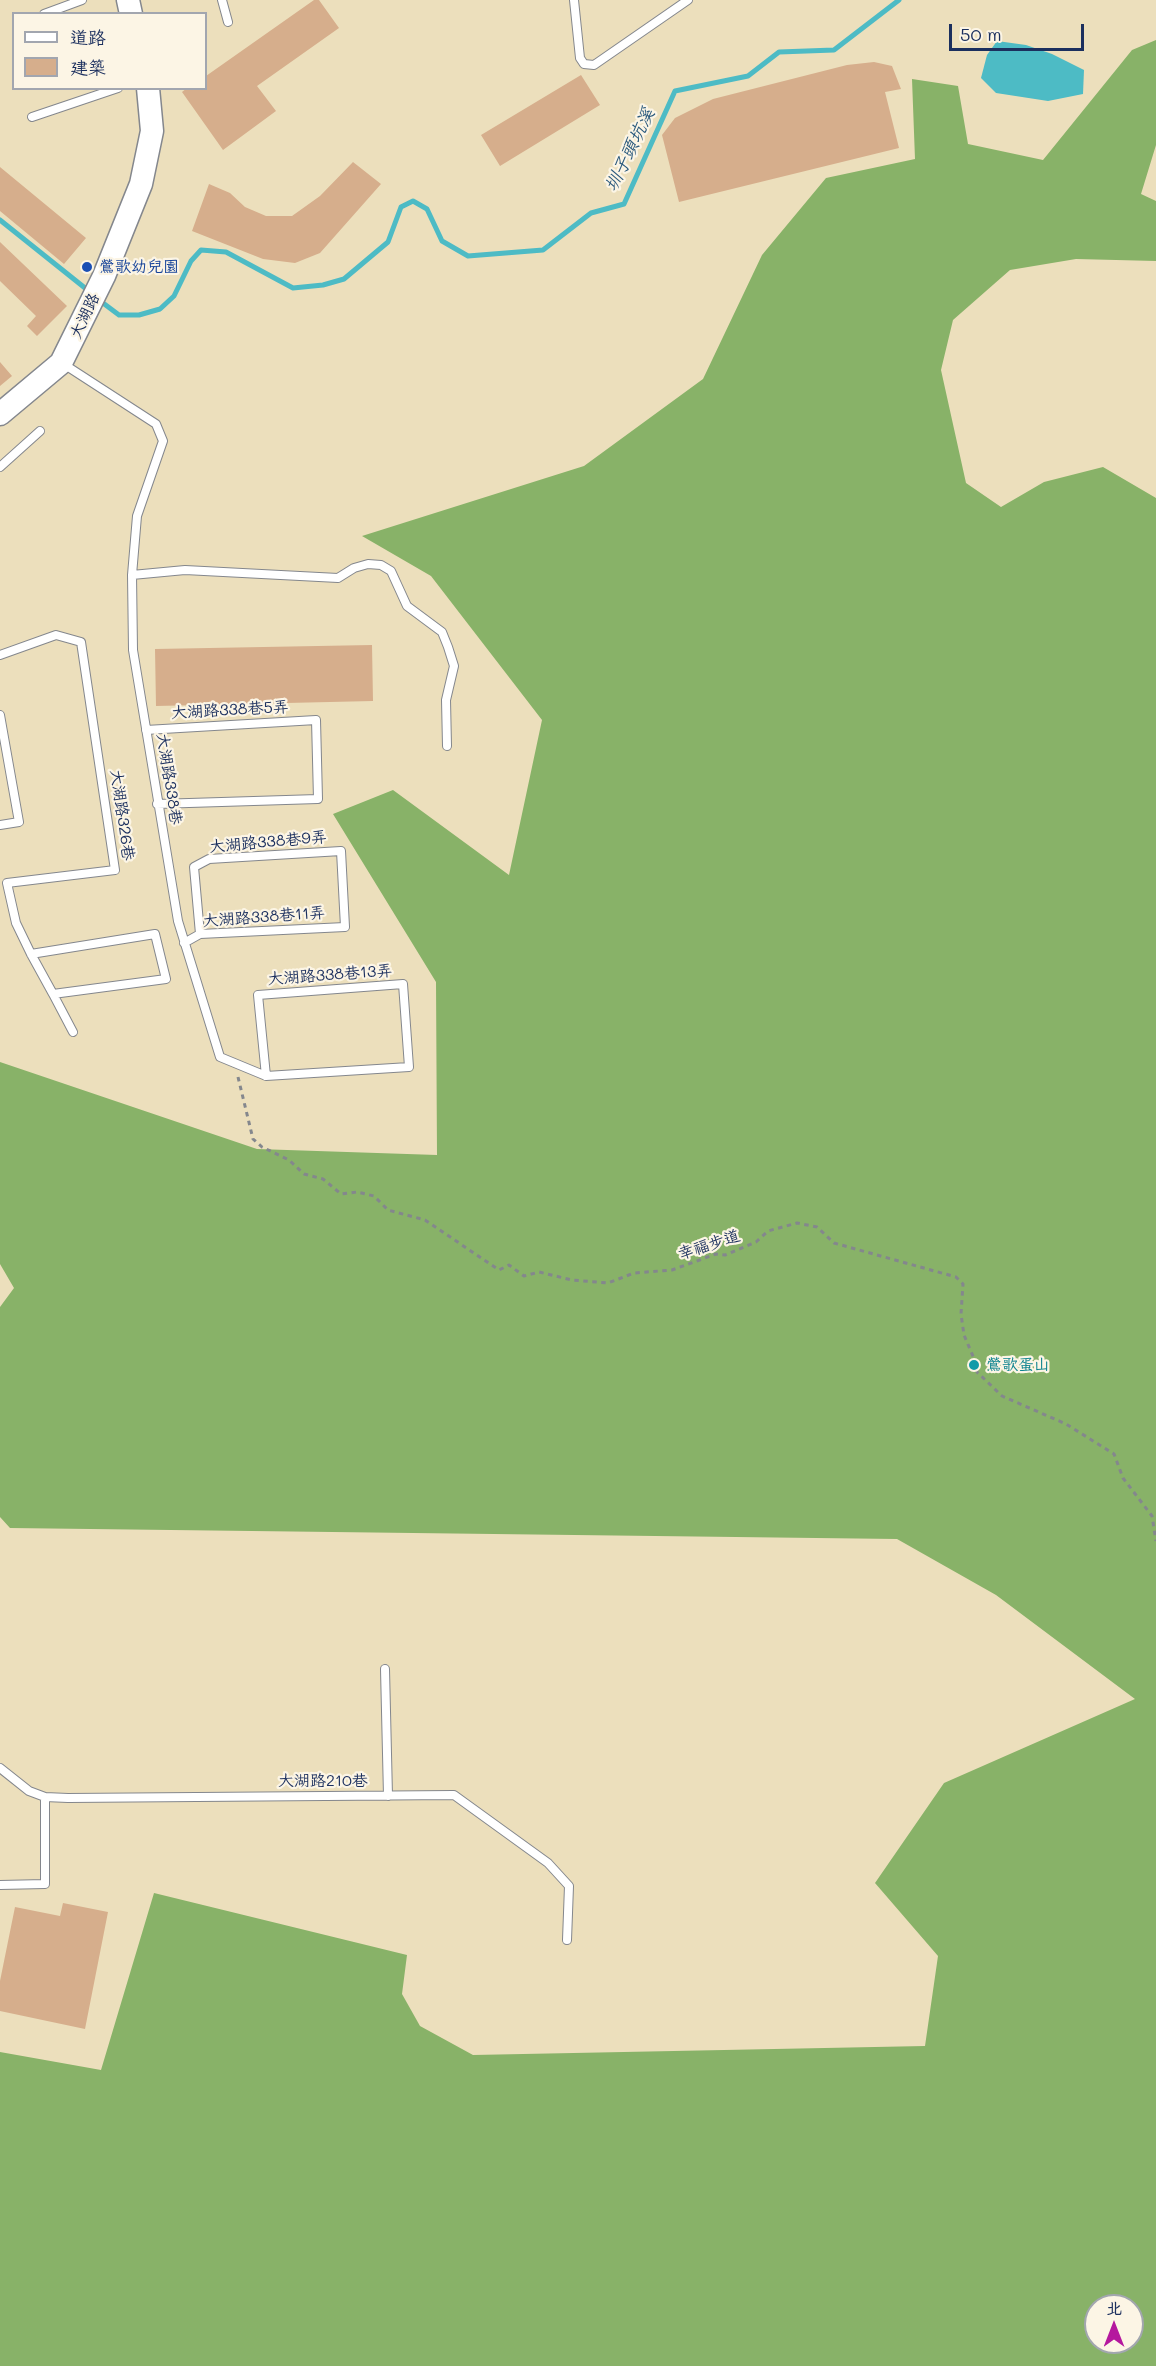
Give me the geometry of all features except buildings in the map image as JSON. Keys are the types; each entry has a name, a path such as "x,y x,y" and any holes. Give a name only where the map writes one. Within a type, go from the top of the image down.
{"street":[{"name":"大湖路","path":"0,414 61,363 104,276 141,184 152,131 148,90"}],"lane":[{"path":"49,12 82,0"},
{"path":"222,0 228,22"},
{"path":"574,0 580,58 584,64 594,65 688,0"},
{"path":"32,117 112,90"},
{"name":"大湖路338巷","path":"61,363 156,424 163,441 137,516 132,575 133,650 184,943 220,1057 266,1076 409,1067"},
{"path":"0,467 40,431"},
{"path":"132,575 185,570 338,578 354,568 368,564 381,565 391,571 407,606 442,632 448,647 454,666 446,700 447,746"},
{"name":"大湖路326巷","path":"0,655 56,635 81,642 116,870 7,883 16,923 73,1032"},
{"path":"0,715 19,822 0,825"},
{"name":"大湖路338巷5弄","path":"146,730 316,720 318,799 158,804"},
{"name":"大湖路338巷11弄","path":"184,943 200,934 345,927 341,851"},
{"name":"大湖路338巷9弄","path":"200,934 194,867 209,859 341,851"},
{"path":"31,954 154,934 166,979 53,994"},
{"name":"大湖路338巷13弄","path":"266,1076 258,995 403,984 409,1067"},
{"path":"385,1669 388,1796"},
{"name":"大湖路210巷","path":"0,1768 29,1791 45,1797 454,1795 548,1863 569,1886 567,1940"},
{"path":"0,1885 45,1884 45,1797"}],"path":[{"name":"幸福步道","path":"235,1065 253,1139 262,1147 289,1160 304,1174 323,1179 341,1194 357,1192 374,1196 388,1209 425,1220 499,1270 509,1265 524,1276 539,1272 572,1280 608,1283 634,1273 672,1270 716,1254 725,1255 756,1242 768,1231 797,1223 817,1227 834,1244 956,1277 963,1284 964,1335 977,1372 1002,1396 1066,1424 1114,1455 1123,1478 1152,1515 1156,1541"}],"green space":[{"path":"1156,40 1156,145 1141,194 1156,201 1156,261 1076,259 1010,270 953,320 941,370 966,483 1001,507 1044,482 1103,467 1156,498 1156,2366 0,2366 0,2052 101,2070 154,1893 407,1955 402,1994 420,2026 473,2055 925,2046 938,1956 875,1883 944,1783 1135,1699 996,1595 897,1539 10,1528 0,1517 0,1307 14,1288 0,1264 0,1062 257,1149 437,1155 436,982 333,814 393,790 509,875 542,720 431,576 362,536 584,466 703,379 762,255 826,178 915,159 912,79 958,86 968,144 1043,160 1132,50"}],"water":[{"path":"997,41 1026,45 1052,54 1084,70 1083,94 1048,101 996,93 981,78 987,55"}],"waterway":[{"name":"圳子頭坑溪","path":"99,300 119,315 139,315 160,309 174,296 191,261 201,250 226,252 293,288 323,285 344,279 388,242 401,207 413,201 427,209 442,241 468,256 543,250 591,213 624,204 675,91 748,76 779,52 834,50 899,0"},
{"name":"圳子頭坑溪","path":"0,220 90,292"}],"place":[{"name":"鶯歌幼兒園","path":"87,267"},
{"name":"鶯歌蛋山","path":"974,1365"}]}
